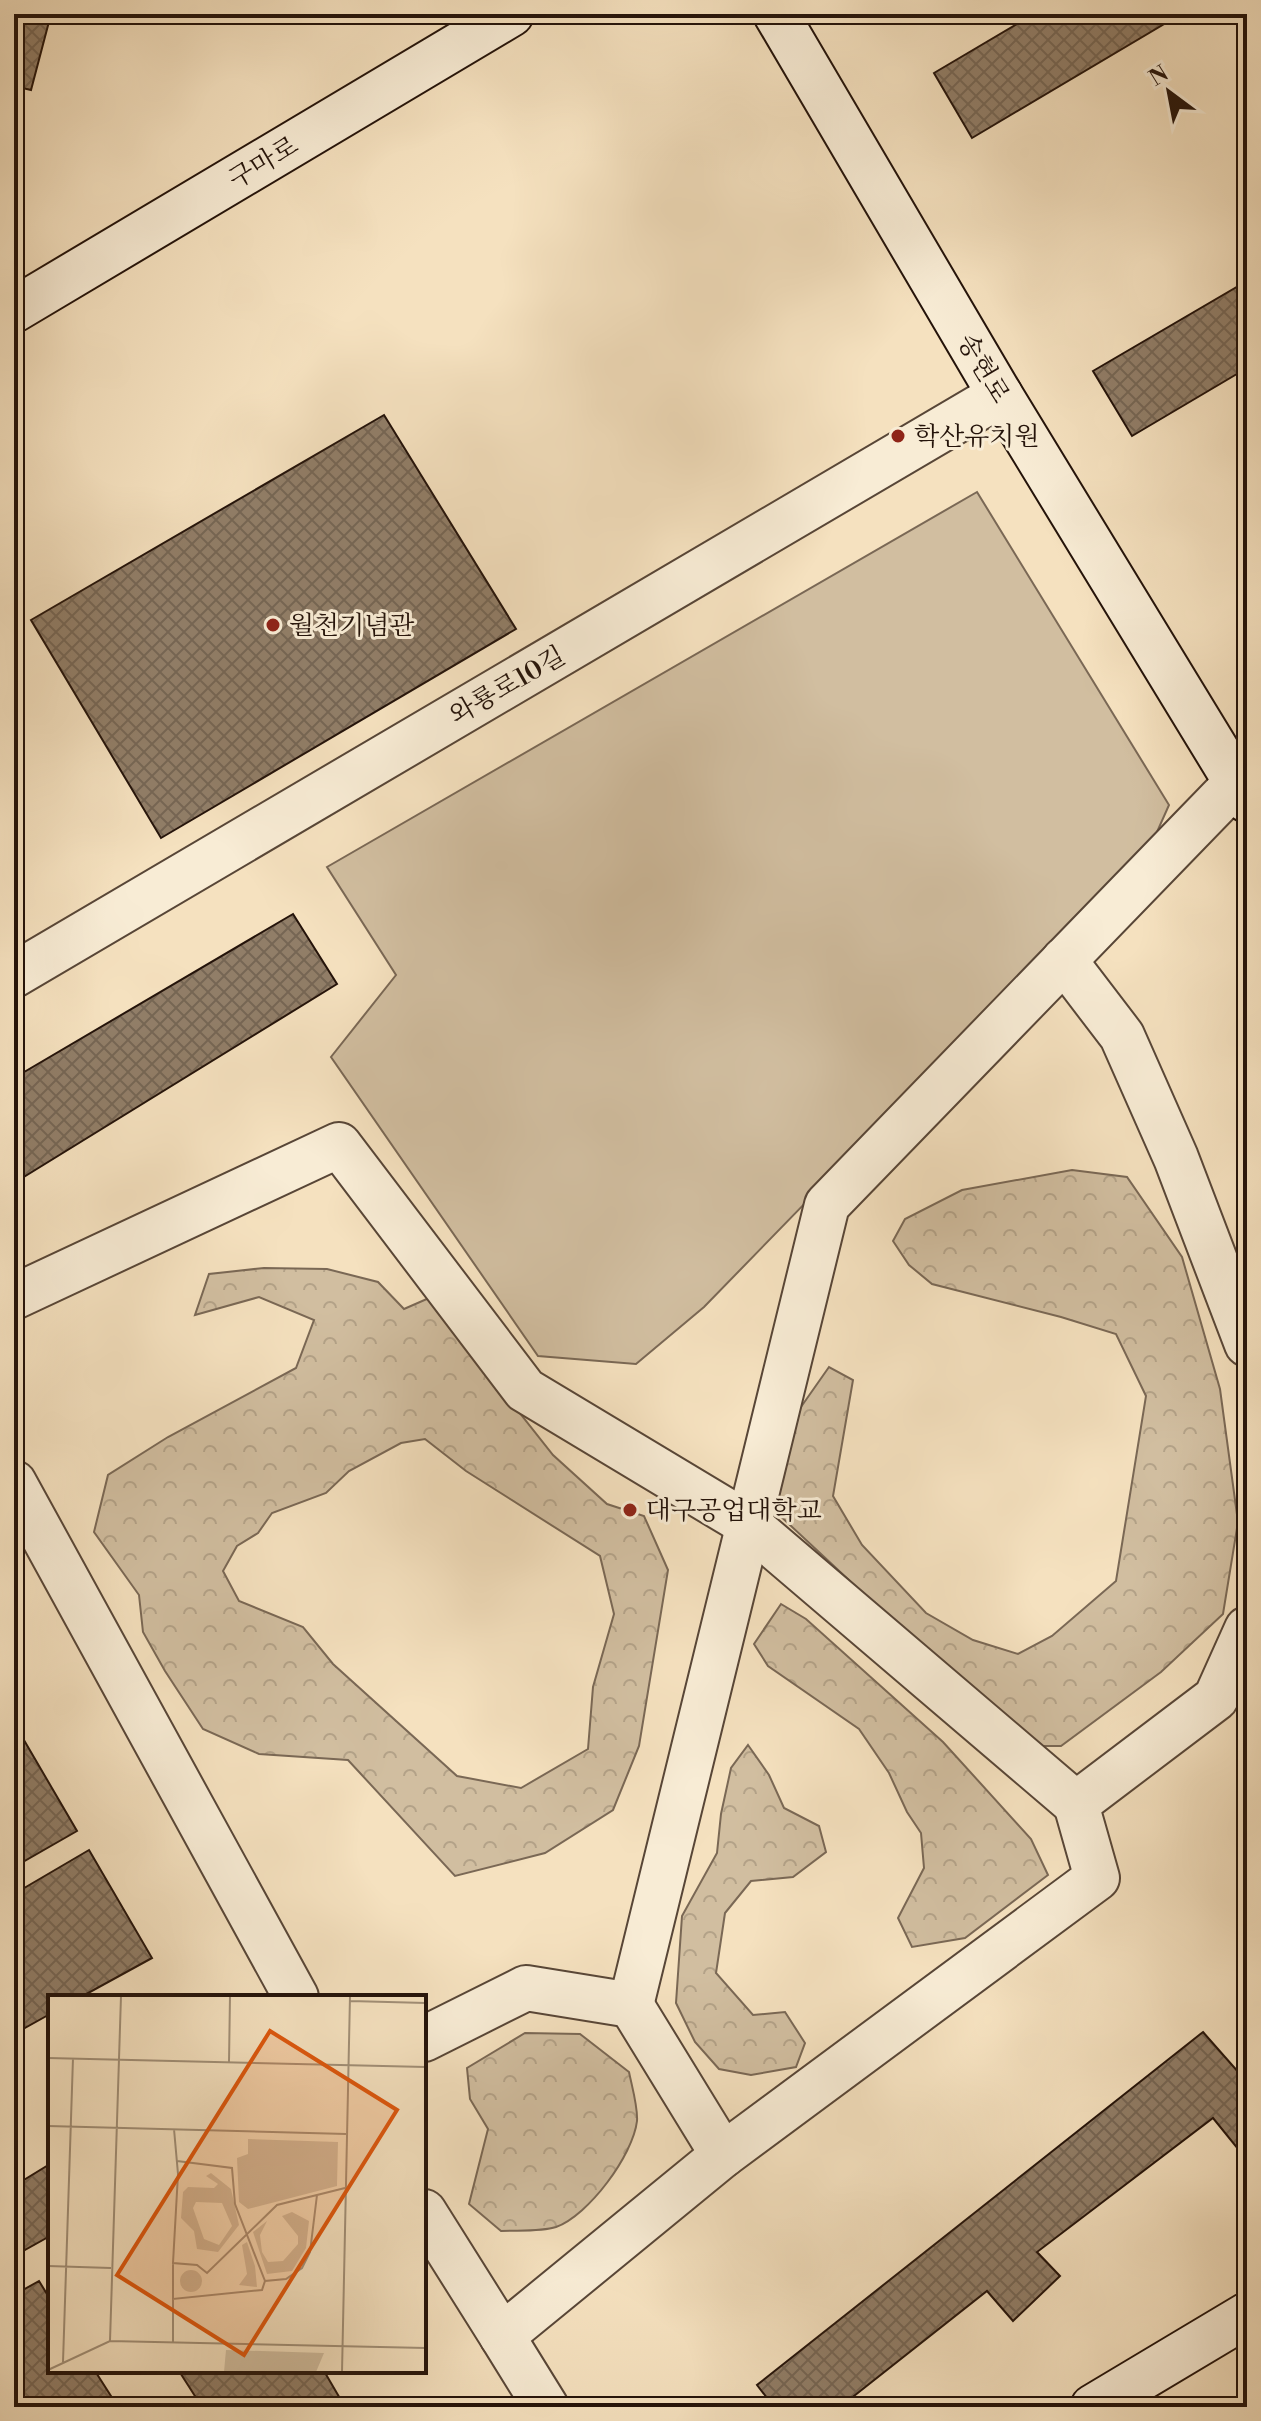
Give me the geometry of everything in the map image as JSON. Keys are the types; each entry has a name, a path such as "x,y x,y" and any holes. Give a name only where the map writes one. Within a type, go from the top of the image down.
{"street":[{"name":"구마로","path":"14,310 511,14"},
{"name":"송현로","path":"776,14 1000,395 1242,792"},
{"name":"와룡로10길","path":"14,975 1000,395"},
{"path":"723,2155 631,2005 827,1205 1064,960 1242,792"},
{"path":"1064,960 1122,1036 1176,1158 1247,1344"},
{"path":"14,1297 339,1145 525,1390 748,1524 1076,1804 1097,1878 723,2155 502,2336"},
{"path":"14,1483 295,1995"},
{"path":"1076,1804 1216,1698 1247,1629"},
{"path":"426,2038 526,1988 631,2005"},
{"path":"426,2215 546,2407"},
{"path":"1093,2407 1247,2315"}],"green space":[{"path":"977,492 1169,805 1149,850 704,1307 636,1364 538,1356 331,1057 396,975 327,867"},
{"path":"1072,1170 1127,1177 1182,1257 1220,1389 1238,1522 1223,1614 1161,1672 1061,1746 1040,1746 973,1696 775,1511 782,1434 829,1367 853,1380 833,1496 862,1545 926,1613 973,1640 1018,1654 1052,1636 1116,1581 1146,1396 1116,1334 932,1284 909,1265 893,1241 905,1219 962,1190"},
{"path":"264,1268 327,1269 378,1282 404,1309 429,1298 553,1455 607,1504 644,1516 668,1570 639,1746 613,1810 545,1853 455,1876 348,1760 259,1754 203,1729 143,1632 139,1595 94,1532 108,1475 168,1437 296,1368 314,1320 259,1297 195,1315 209,1274","holes":["425,1439 466,1471 600,1556 614,1614 593,1687 588,1749 521,1788 457,1776 333,1664 303,1627 239,1601 223,1571 237,1546 258,1533 272,1513 326,1493 349,1471 401,1443"]},
{"path":"781,1604 806,1619 943,1742 1031,1839 1048,1875 965,1938 912,1947 898,1918 924,1868 921,1833 907,1812 889,1773 859,1729 768,1666 754,1644"},
{"path":"748,1745 769,1775 784,1808 819,1826 826,1852 793,1877 751,1881 725,1913 716,1973 753,2015 785,2012 805,2043 796,2067 751,2075 719,2069 695,2042 676,2003 682,1916 717,1853 731,1768"},
{"path":"525,2033 580,2034 629,2072 637,2121 634,2135 618,2166 582,2210 550,2229 501,2231 469,2204 488,2129 470,2099 467,2068"}],"building":[{"path":"14,14 51,14 31,90 14,86"},
{"path":"1034,14 1181,14 972,138 934,73"},
{"path":"1247,281 1247,368 1132,436 1093,371"},
{"name":"월천기념관","path":"384,415 516,629 161,838 31,620"},
{"path":"293,914 337,984 14,1183 14,1078"},
{"path":"14,1723 77,1831 14,1867"},
{"path":"89,1850 152,1958 85,1995 48,1995 48,2015 14,2034 14,1894"},
{"path":"1203,2032 1247,2082 1247,2143 1238,2149 1213,2118 1037,2252 1060,2276 1013,2321 987,2291 840,2407 774,2407 757,2385"},
{"path":"48,2165 48,2237 14,2256 14,2186"},
{"path":"39,2281 48,2296 48,2373 96,2373 118,2407 14,2407 14,2295"},
{"path":"180,2373 325,2373 345,2407 202,2407"}],"place":[{"name":"학산유치원","path":"898,436"},
{"name":"월천기념관","path":"273,625"},
{"name":"대구공업대학교","path":"630,1510"}]}
